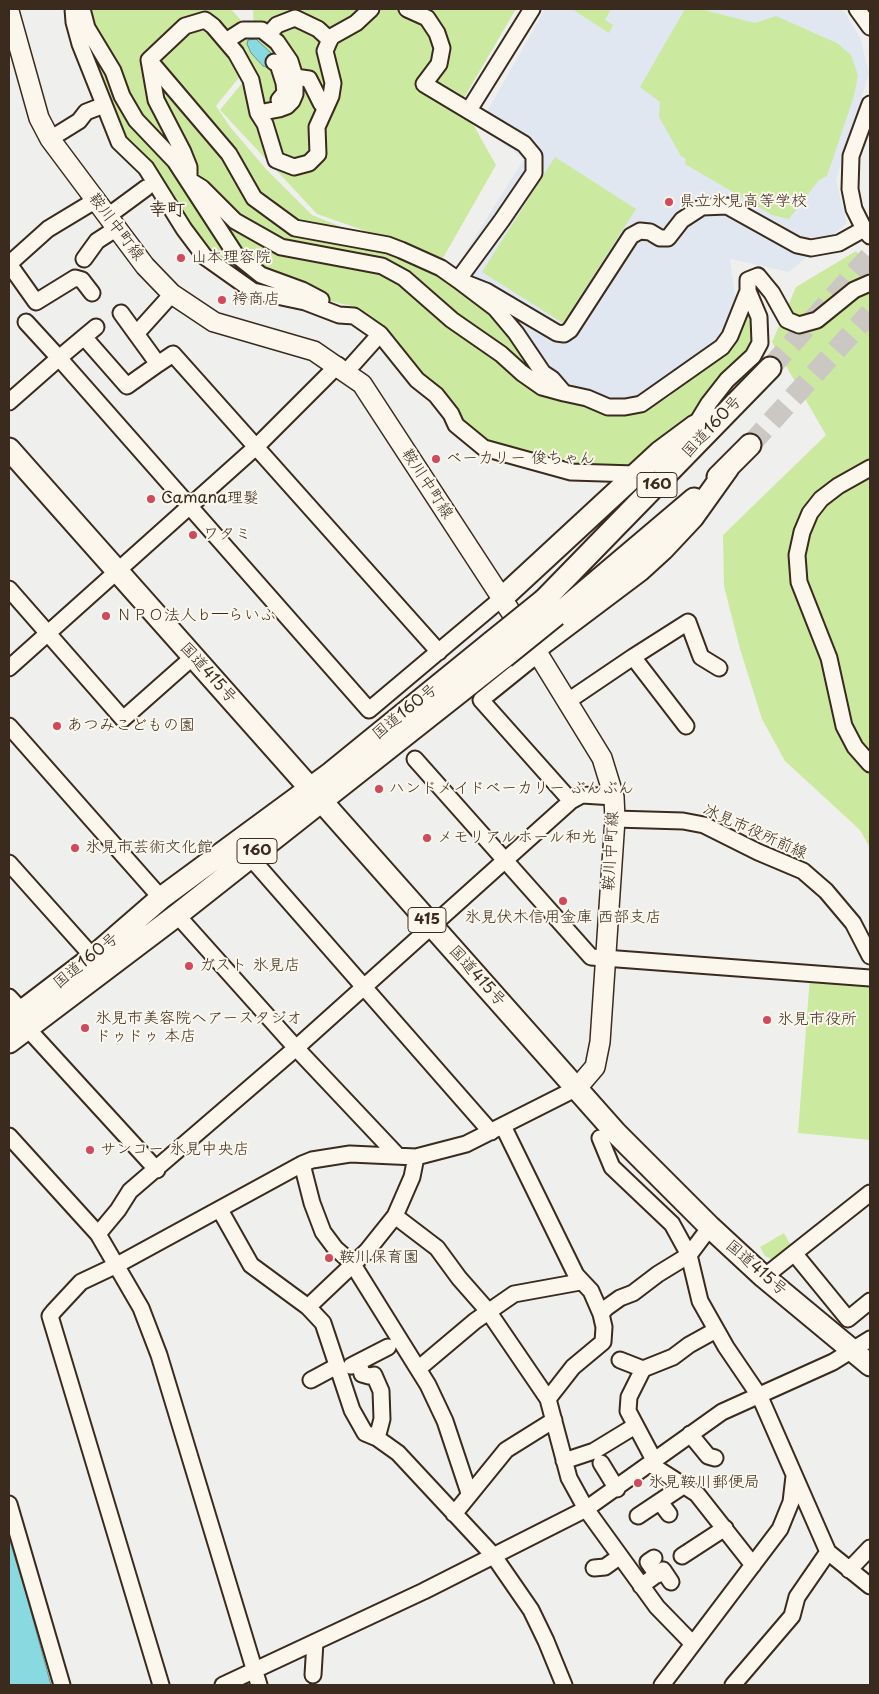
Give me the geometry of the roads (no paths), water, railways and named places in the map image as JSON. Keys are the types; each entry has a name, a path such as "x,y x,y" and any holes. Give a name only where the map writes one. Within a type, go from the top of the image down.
{"highway":[{"name":"国道160号","path":"550,608 719,419 770,368"},
{"path":"501,599 660,452 695,426 719,419"},
{"name":"国道160号","path":"17,1014 177,915 250,857 317,794 728,468 750,445"},
{"name":"国道415号","path":"9,449 117,573 317,794 616,1133 710,1227 764,1277 862,1344 870,1365"},
{"path":"537,652 640,570 663,549 692,517 728,468"},
{"name":"国道160号","path":"9,1042 17,1014 93,957 161,898 317,794"}],"main road":[{"name":"鞍川中町線","path":"9,12 39,118 50,139 145,266 172,294 214,322 314,351 342,368 362,384 537,652 602,758 614,797 615,819 604,958 600,1042 595,1067 577,1088"}],"street":[{"path":"73,9 74,22 80,44 119,142 146,168 184,229 205,258 253,291 305,302 339,315 354,316 380,334 417,380 436,395 451,414 456,425 484,448 571,472 635,474"},
{"path":"82,9 87,28 112,71 122,96 136,120 175,161 236,255 261,275 302,290 328,304 339,315"},
{"path":"149,60 185,26 195,21 205,20 226,41 251,80 257,111 265,124 276,160 294,168 309,164 318,154 317,126 330,96 333,83 325,51 330,40 356,24 371,9"},
{"path":"407,9 426,18 437,33 442,48 439,64 424,84 524,144 530,149 535,161 534,172 524,188 458,280"},
{"path":"469,110 532,9"},
{"path":"857,9 870,27"},
{"path":"269,34 277,25 296,18 318,29 330,40"},
{"path":"226,41 243,30 262,30 269,34 288,56 295,77 295,94 287,106 257,111"},
{"path":"149,60 156,100 183,152 189,167 189,180"},
{"path":"149,60 229,154 254,198 294,228 388,245 441,268 495,308 516,333 543,373 552,379 564,392"},
{"path":"257,111 280,99 285,93 278,64 274,62"},
{"path":"295,77 309,79 320,103 325,108"},
{"path":"458,280 486,291 557,333 564,334 570,330 631,236 640,231 650,232 660,238 668,238 692,212 717,205 727,206 797,245 811,248 839,244 867,232 854,209 850,189 851,156 870,104"},
{"path":"50,139 79,121 86,112 104,105"},
{"path":"189,180 202,188 235,221 281,247 382,266 404,278 452,320 501,354 522,373 542,387 587,398 608,407 625,407 641,404 722,347 730,336 748,292 748,280 758,276 772,293 787,320 799,325 818,320 854,290 870,283"},
{"path":"84,259 113,222 146,188"},
{"path":"92,293 82,280 75,278 36,302 9,264 48,229 96,200"},
{"path":"695,426 709,403 727,380 753,356 760,343 760,318 748,292"},
{"path":"136,334 172,294"},
{"path":"121,313 158,364"},
{"path":"26,322 190,505 369,710 501,599"},
{"path":"9,402 96,327"},
{"path":"9,668 117,573 380,334"},
{"path":"84,337 127,386 173,354 439,652"},
{"path":"870,468 838,486 821,499 810,513 802,532 797,555 799,582 829,658 844,726 855,747 870,764"},
{"path":"9,589 123,720 193,657"},
{"path":"568,701 688,622 701,657 719,668"},
{"path":"537,652 481,700 570,801"},
{"path":"633,657 686,726"},
{"path":"9,726 161,898"},
{"path":"415,759 591,957 870,978"},
{"path":"98,1234 118,1210 130,1190 157,1170 296,1048 431,924 570,801 582,795 614,797"},
{"name":"冰見市役所前線","path":"615,819 683,821 704,825 758,852 803,871 826,892 853,923 870,956"},
{"path":"250,857 364,986 497,1129 580,1282 591,1291 602,1314 603,1342 573,1367 548,1398"},
{"path":"9,863 93,957"},
{"path":"177,915 296,1048 396,1154"},
{"path":"17,1014 157,1170"},
{"path":"161,1685 50,1316 81,1282 117,1265 302,1164 312,1160 350,1154 396,1154 416,1157 466,1144 577,1088"},
{"path":"9,1136 98,1234 141,1308 159,1355 253,1671 259,1685"},
{"path":"600,1138 612,1167 672,1224 689,1255 700,1301 716,1330 760,1397 828,1552 870,1586"},
{"path":"308,1307 352,1263 367,1251 396,1216 412,1177 416,1157"},
{"path":"302,1164 312,1203 323,1232 352,1263 418,1370 445,1421 469,1493"},
{"path":"764,1277 870,1193"},
{"path":"220,1210 251,1265 308,1307 323,1323 359,1425 365,1433 377,1438 398,1452 493,1555 530,1610 546,1640 564,1685"},
{"path":"396,1216 437,1248 488,1311 548,1398 568,1478 586,1509 620,1557 636,1585 694,1644"},
{"path":"602,1314 606,1308 620,1298 633,1293 658,1274 689,1255 710,1227"},
{"path":"794,1253 848,1319 870,1301"},
{"path":"418,1370 488,1311 514,1294 580,1282"},
{"path":"620,1360 643,1369 673,1358 689,1344 716,1330"},
{"path":"222,1685 316,1642 586,1509 617,1489 647,1455 690,1434 722,1412 760,1397 833,1362 862,1344"},
{"path":"311,1380 359,1363 388,1347"},
{"path":"359,1363 362,1374 374,1375 381,1390 382,1420 377,1438"},
{"path":"643,1369 624,1413 635,1426 647,1455 683,1486 698,1494 753,1565"},
{"path":"454,1514 469,1493 506,1450 554,1420"},
{"path":"564,1461 594,1451 635,1426"},
{"path":"690,1434 708,1456 715,1458"},
{"path":"601,1463 617,1489"},
{"path":"662,1685 780,1529 791,1502 794,1476"},
{"path":"638,1516 683,1486"},
{"path":"660,1502 669,1514"},
{"path":"9,1504 62,1685"},
{"path":"682,1556 725,1528"},
{"path":"849,1570 870,1548"},
{"path":"733,1685 792,1616 797,1597 828,1552"},
{"path":"594,1568 605,1567 620,1557"},
{"path":"654,1558 648,1562 657,1575"},
{"path":"636,1585 663,1570 671,1582"},
{"path":"314,1675 316,1642"}],"water":[{"path":"256,39 271,53 273,65 269,68 263,66 251,53 247,44 248,40"},
{"path":"9,1538 26,1594 51,1685 9,1685"}],"tunnel":[{"path":"770,368 870,256"},
{"path":"750,445 870,313"}],"place":[{"name":"県立氷見高等学校","path":"669,202"},
{"name":"山本理容院","path":"181,258"},
{"name":"袴商店","path":"222,300"},
{"name":"ベーカリー 俊ちゃん","path":"436,459"},
{"name":"Camana理髮","path":"151,499"},
{"name":"ワタミ","path":"193,535"},
{"name":"ＮＰＯ法人ｂ―らいふ","path":"106,616"},
{"name":"あつみこどもの園","path":"57,726"},
{"name":"ハンドメイドベーカリー ぶんぶん","path":"379,789"},
{"name":"メモリアルホール和光","path":"427,838"},
{"name":"氷見市芸術文化館","path":"75,848"},
{"name":"氷見伏木信用金庫 西部支店","path":"563,901"},
{"name":"ガスト 氷見店","path":"189,966"},
{"name":"氷見市役所","path":"767,1020"},
{"name":"氷見市美容院ヘアースタジオ ドゥドゥ 本店","path":"85,1028"},
{"name":"サンコー 氷見中央店","path":"90,1150"},
{"name":"鞍川保育園","path":"329,1258"},
{"name":"氷見鞍川郵便局","path":"638,1483"}],"district":[{"name":"幸町","path":"167,210"}]}
